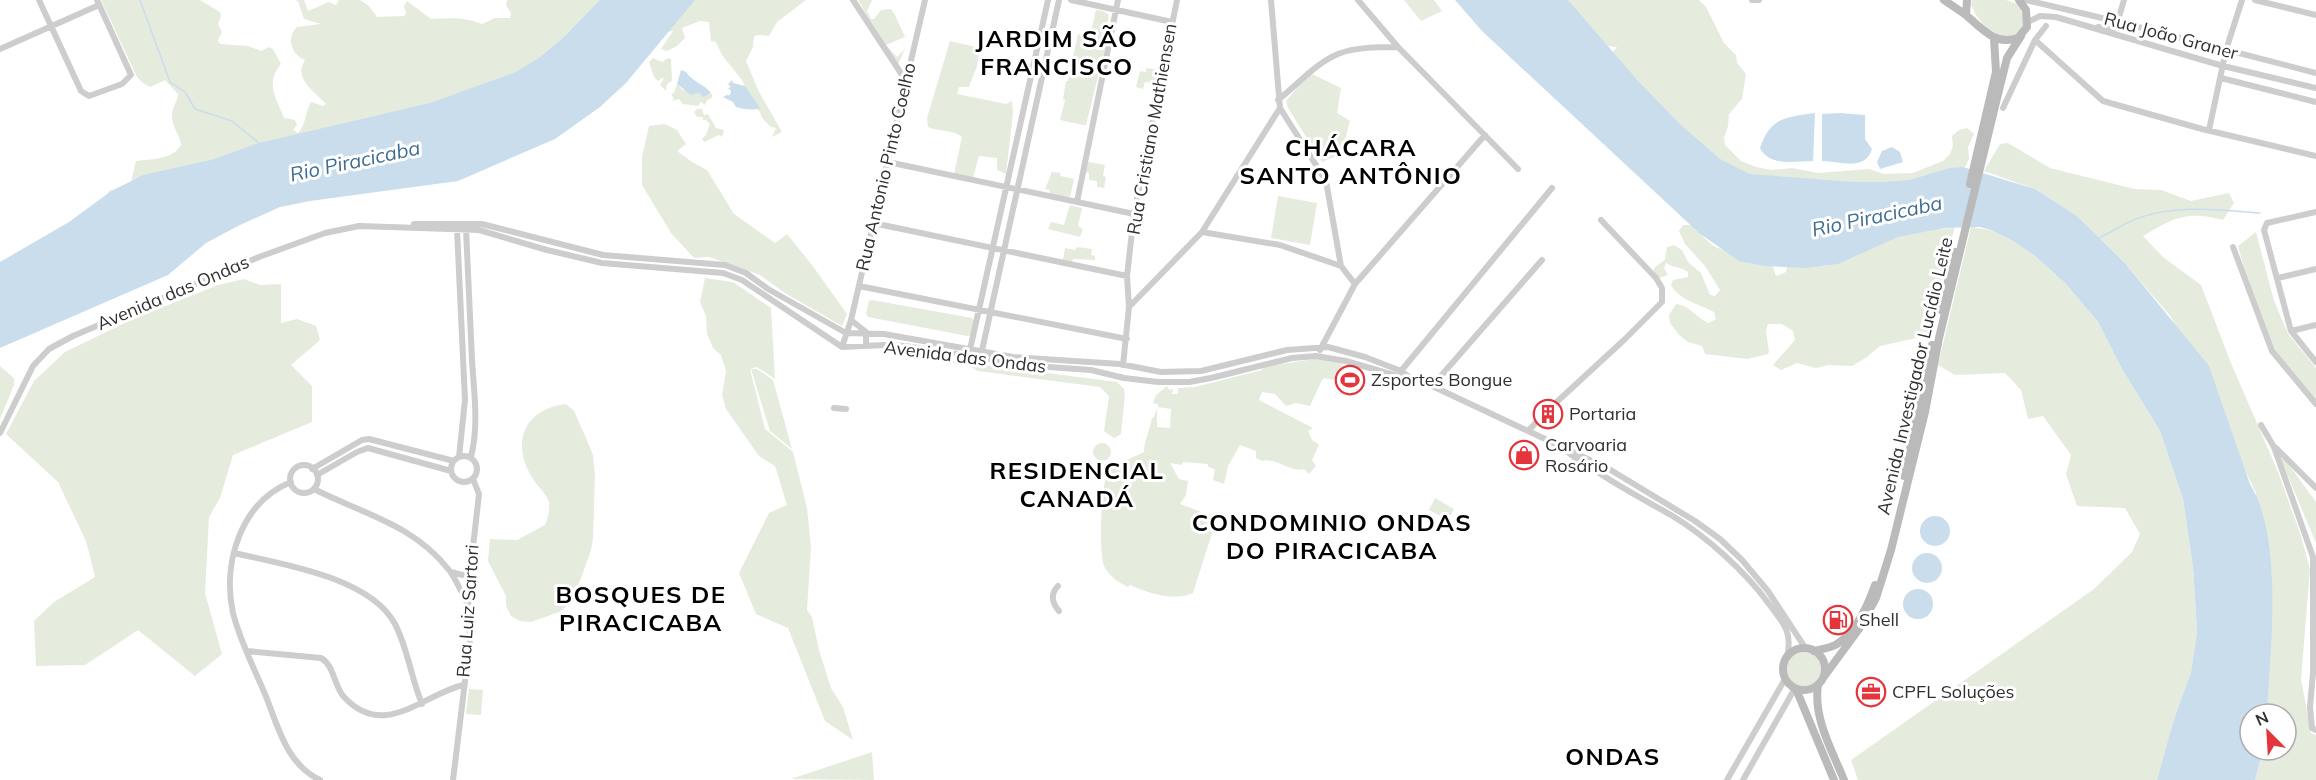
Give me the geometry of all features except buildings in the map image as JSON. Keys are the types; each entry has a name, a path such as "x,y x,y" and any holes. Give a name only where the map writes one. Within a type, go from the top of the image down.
{"main road":[{"path":"1944,0 1994,38 2009,41 2021,36"},
{"path":"1966,15 1967,0"},
{"path":"2019,0 2026,10 2028,22"},
{"name":"Avenida Investigador Lucídio Leite","path":"1978,161 2007,58 2028,22"},
{"name":"Avenida Investigador Lucídio Leite","path":"1821,681 1859,629 1876,598 1891,550 1925,412 1996,72 1994,38"},
{"name":"Avenida Investigador Lucídio Leite","path":"1810,650 1837,644 1850,633 1877,580 1888,545 1962,236"},
{"path":"1821,681 1808,690 1796,689 1785,679 1783,672 1787,657 1796,650 1810,650 1823,660 1825,666 1821,681 1816,698 1819,716 1844,780"},
{"path":"1796,689 1834,780"}],"street":[{"path":"0,48 52,27 98,2 131,73 129,78 122,84 89,96 81,91 52,27 39,0"},
{"path":"853,0 906,81"},
{"name":"Rua Antonio Pinto Coelho","path":"842,347 851,320 925,0"},
{"path":"969,353 1048,0"},
{"path":"981,356 1059,0"},
{"path":"1071,0 1172,22"},
{"path":"1077,202 1118,0"},
{"name":"Rua Cristiano Mathiensen","path":"1122,365 1130,307 1127,276 1134,214 1177,0"},
{"path":"1271,0 1280,108 1326,181 1341,266 1355,284"},
{"path":"1358,0 1398,47 1518,169"},
{"path":"1752,0 1759,0"},
{"name":"Rua João Graner","path":"2026,0 2119,21 2316,73"},
{"path":"2088,27 2114,28 2119,21 2124,0"},
{"path":"2209,130 2226,51 2242,0"},
{"path":"2256,0 2316,15"},
{"path":"2028,22 2036,17 2047,16 2223,66 2316,88"},
{"path":"2003,108 2035,40 2046,26"},
{"path":"2035,40 2103,101 2316,156"},
{"path":"1278,100 1337,54 1353,50 1398,47"},
{"path":"2221,78 2316,102"},
{"path":"1130,307 1202,232 1280,108"},
{"path":"1316,356 1355,284 1485,135"},
{"path":"888,162 1134,214"},
{"path":"1401,371 1552,188"},
{"path":"2316,212 2267,223 2264,230 2291,331 2316,362"},
{"path":"1528,431 1662,302 1662,288 1656,278 1601,220"},
{"name":"Avenida das Ondas","path":"395,227 420,224 482,224 603,255 725,265 746,273 768,289 846,333 866,332 912,338 981,356 1035,366 1091,370 1124,378 1158,382 1189,382 1292,358 1316,356 1334,358 1368,368 1380,367 1401,371 1609,469 1710,531 1747,565 1810,650"},
{"path":"873,224 1127,276"},
{"name":"Avenida das Ondas","path":"0,433 33,366 50,349 73,336 259,257 325,233 359,226 479,230 602,263 723,273 742,280 842,347 905,346 969,353"},
{"path":"457,229 465,400 456,459 451,471 454,478 461,482 473,479 478,469 471,457"},
{"path":"466,229 472,363 476,399 474,445 471,457"},
{"path":"1202,232 1280,245 1341,266"},
{"path":"2232,247 2272,351 2316,404"},
{"path":"1433,385 1542,260"},
{"path":"2278,278 2316,269"},
{"path":"859,286 1127,339"},
{"name":"Avenida das Ondas","path":"851,320 866,332"},
{"path":"2291,331 2316,325"},
{"path":"866,332 866,346"},
{"name":"Avenida das Ondas","path":"981,356 1122,365 1156,371 1201,371 1287,350 1322,347 1346,351 1372,360 1397,376 1409,376"},
{"path":"1368,368 1372,360"},
{"path":"463,362 472,363"},
{"path":"1113,376 1122,370 1122,365"},
{"path":"1124,378 1132,377 1137,372 1156,371"},
{"path":"465,400 476,399"},
{"path":"834,408 846,410"},
{"path":"2261,424 2274,447 2314,558 2314,673 2310,707 2314,729"},
{"path":"312,469 362,440 369,439 456,459 471,457"},
{"name":"Avenida das Ondas","path":"1564,447 1575,458 1686,525 1711,543 1749,580 1785,626 1789,634 1787,657"},
{"path":"2274,447 2316,488"},
{"path":"317,475 368,448 451,471"},
{"path":"1575,458 1603,469 1609,469"},
{"path":"314,489 317,475 305,466 297,468 292,474 291,482 295,489 302,493 314,489 398,526 430,548 451,572 469,606"},
{"path":"1612,482 1618,478 1643,490"},
{"name":"Rua Luiz Sartori","path":"453,780 470,640 470,572 479,494 473,479"},
{"path":"291,482 267,495 245,522 234,553 230,591 233,613 288,750 306,771 320,780"},
{"path":"1711,543 1718,543 1747,565"},
{"path":"234,553 331,577 375,601 395,624 422,704"},
{"path":"451,572 462,575 470,572"},
{"path":"1058,586 1054,590 1053,602 1059,611"},
{"path":"247,651 321,658 328,664 342,695 361,710 372,713 397,714 422,704 446,690 463,685"},
{"path":"1727,780 1785,679"},
{"path":"1743,780 1796,689"}],"shaded area":[{"path":"101,0 200,0 220,12 218,24 222,32 218,40 220,44 248,46 261,51 269,47 273,49 281,64 274,78 275,97 284,118 295,120 297,125 293,130 298,133 303,126 311,102 323,106 326,104 303,79 302,67 305,60 293,50 291,41 297,27 321,24 304,19 298,1 295,0 304,0 308,11 329,2 336,5 339,0 360,0 369,6 377,17 404,16 406,14 404,6 407,1 431,19 463,19 482,24 495,18 510,18 511,13 506,5 507,0 611,0 516,84 107,195 109,191 131,182 136,161 167,156 181,145 172,117 178,94 165,80 150,87 137,77"},
{"path":"680,0 806,0 777,22 769,36 754,36 753,47 746,61 759,92 782,132 772,137 776,128 771,127 762,118 753,105 742,80 722,55 716,42 711,41 709,22 700,21 682,28 685,38 677,46 667,51 661,49 673,31 664,32"},
{"path":"858,0 872,0 867,11 871,19 874,19 881,10 891,9 895,15 905,37 886,45 897,57 905,49 897,67"},
{"path":"1404,0 1434,0 1442,11 1421,21"},
{"path":"1561,0 1699,0 1706,7 1724,43 1736,55 1737,63 1746,74 1742,99 1729,114 1724,138 1725,145 1741,161 1756,167 1772,170 1792,168 1818,173 1869,169 1884,174 1913,173 1943,161 1950,154 1953,146 1952,136 1959,130 1967,128 1974,134 1968,147 1969,159 1965,167 1912,190 1724,175 1612,53 1617,47 1606,46"},
{"path":"1972,0 2006,0 2017,4 2023,16 2024,26 2019,33 2012,36 1991,30 1980,20 1971,5"},
{"path":"1096,10 1109,15 1104,42 1106,45 1086,125 1060,120 1065,100 1063,99 1066,81 1068,81 1078,34 1090,37"},
{"path":"950,41 980,48 977,66 969,87 959,87 957,94 1006,104 1012,101 1013,113 1006,174 997,170 997,158 979,156 973,178 954,174 962,137 928,127 927,118"},
{"path":"653,58 662,62 668,58 671,59 672,81 667,84 666,91 660,85 664,78 658,81 654,77 649,62"},
{"path":"1146,68 1159,70 1154,83 1145,82 1143,89 1136,87 1140,71 1146,72"},
{"path":"1310,73 1341,88 1337,113 1350,121 1341,154 1322,162 1288,108 1286,101"},
{"path":"677,84 683,90 712,94 712,98 707,100 705,105 701,102 698,106 683,104 679,99 672,101 674,99 671,94 674,93"},
{"path":"702,109 704,115 708,114 716,128 724,130 722,137 719,135 704,142 702,139 710,124 703,120 703,117 697,117 694,112"},
{"path":"665,124 677,130 686,144 677,151 707,170 734,214 775,243 787,234 847,314 842,326 785,293 760,275 709,257 694,258 671,233 642,185 642,157 649,126"},
{"path":"2008,143 2050,168 2135,189 2161,190 2191,201 2229,193 2234,203 2223,220 2189,216 2172,220 2143,236 2163,257 2201,285 2231,363 2278,472 2301,536 2310,569 2301,679 2311,733 2316,735 2316,780 2255,780 2260,762 2298,762 2298,702 2267,702 2268,680 2256,493 2171,317 2125,263 2077,216 2035,189 1984,171 2000,144"},
{"path":"1088,162 1105,165 1104,188 1097,187 1097,181 1089,180 1089,173 1086,172"},
{"path":"1052,172 1074,179 1070,197 1049,194 1050,190 1045,189"},
{"path":"1278,196 1317,203 1310,245 1271,238"},
{"path":"1070,205 1082,208 1078,226 1083,229 1080,237 1048,229 1051,222 1064,225"},
{"path":"1683,225 1691,225 1718,248 1772,264 1776,276 1786,272 1787,267 1825,266 1858,255 1872,244 1926,229 1955,228 1945,257 1942,279 1928,307 1925,336 1880,346 1852,366 1829,365 1816,368 1797,363 1781,370 1773,365 1795,340 1793,331 1782,324 1768,324 1766,331 1768,354 1747,359 1705,354 1702,346 1688,342 1670,323 1669,315 1676,304 1686,307 1709,323 1716,319 1714,312 1684,298 1671,285 1673,280 1688,277 1688,272 1666,263 1664,268 1668,275 1659,278 1653,272 1655,267 1665,260 1667,247 1674,245 1682,250 1688,262 1701,273 1710,295 1715,296 1720,290 1705,266 1685,244 1679,231"},
{"path":"1971,227 1991,230 2034,255 2065,283 2098,322 2122,369 2160,431 2183,499 2193,567 2197,631 2191,672 2173,722 2157,780 1858,780 1851,760 2094,589 2132,552 2140,534 2125,508 2077,506 2066,474 2071,455 2043,416 2028,419 2021,390 2005,373 1955,375 1938,365"},
{"path":"2256,232 2273,297 2281,318 2289,335 2316,368 2316,400 2275,350 2257,310 2238,246"},
{"path":"1077,247 1092,249 1091,255 1095,256 1095,260 1073,259 1072,262 1063,260 1065,248 1075,250"},
{"path":"705,278 733,282 771,308 775,379 757,367 750,369 765,429 793,452 807,508 811,547 807,610 812,617 831,688 843,707 853,740 825,721 788,628 756,614 739,573 769,513 787,505 775,466 759,456 726,409 722,395 726,371 721,355 713,348 707,334 706,316 700,302"},
{"path":"244,279 260,285 281,284 281,323 297,319 316,326 320,340 291,365 312,386 312,422 233,455 220,498 209,517 205,593 222,654 195,676 138,630 85,665 36,666 34,621 54,602 95,577 86,541 58,482 6,434 34,381 65,352 133,319 218,285"},
{"path":"869,301 972,318 976,324 973,335 967,336 868,317 866,313"},
{"path":"1320,358 1343,362 1334,380 1324,378 1322,380 1310,406 1296,403 1286,406 1275,394 1262,392 1259,400 1313,428 1308,431 1312,440 1319,445 1312,460 1316,466 1309,474 1304,469 1293,469 1273,461 1262,461 1256,458 1256,451 1240,445 1228,466 1224,484 1213,480 1215,469 1208,467 1208,464 1170,463 1179,479 1188,481 1186,495 1180,504 1212,516 1214,527 1193,593 1170,597 1130,585 1128,587 1111,576 1104,566 1101,548 1105,481 1115,467 1144,452 1152,418 1157,408 1157,427 1170,428 1171,409 1158,407 1158,404 1153,403 1156,395 1167,386 1169,390 1173,389 1172,394 1178,394 1178,388 1195,387 1262,370 1263,367"},
{"path":"953,361 1117,382 1124,389 1125,395 1121,434 1114,438 1104,431 1109,396 1100,387 978,371 970,366 953,363"},
{"path":"0,366 14,378 14,385 0,419"},
{"path":"751,369 757,369 773,380 792,449 770,431"},
{"path":"566,404 574,411 593,455 595,476 591,550 580,581 567,606 559,612 531,622 520,621 511,616 506,606 506,596 488,561 490,539 517,540 545,525 549,502 526,466 522,441 531,420 552,407"},
{"path":"1102,443 1108,446 1111,452 1108,458 1102,461 1096,458 1093,452 1096,446"},
{"path":"2284,458 2316,502 2316,543 2281,460"},
{"path":"1435,498 1454,509 1448,520 1429,510"},
{"path":"1804,652 1816,657 1821,669 1816,681 1804,686 1792,681 1787,669 1792,657"},
{"path":"469,689 483,690 481,715 466,714"},
{"path":"872,752 874,780 791,779"}],"water":[{"name":"Rio Piracicaba","path":"600,0 695,0 626,83 600,107 555,139 458,181 280,207 206,243 168,275 0,348 0,262 69,222 110,192 143,175 211,160 259,143 430,103 516,72 539,58 563,38"},
{"name":"Rio Piracicaba","path":"1455,0 1568,0 1639,82 1681,125 1720,159 1750,174 1854,182 1885,182 1910,180 1949,168 1963,167 2035,189 2077,216 2125,263 2209,366 2250,484 2261,507 2271,564 2272,628 2268,702 2238,702 2238,762 2260,762 2255,780 2157,780 2173,722 2191,672 2197,631 2193,567 2183,499 2160,431 2122,369 2098,322 2065,283 2034,255 2013,241 1980,227 1944,228 1898,237 1838,264 1806,268 1765,266 1739,261 1699,233 1482,31"},
{"path":"681,70 711,93 703,97 699,93 691,95 677,84"},
{"path":"732,80 733,83 745,86 760,108 751,110 736,107 733,102 723,97 730,95 731,91 728,88 731,87 728,84"},
{"path":"1815,113 1813,161 1783,162 1764,154 1760,148 1774,124 1788,118"},
{"path":"1822,114 1865,115 1865,139 1872,149 1864,161 1851,164 1822,161"},
{"path":"1892,147 1900,152 1903,162 1880,169 1877,162 1882,151"},
{"path":"1935,516 1946,520 1950,531 1946,542 1935,546 1924,542 1920,531 1924,520"},
{"path":"1927,553 1938,557 1942,568 1938,579 1927,583 1916,579 1912,568 1916,557"},
{"path":"1918,589 1929,593 1933,604 1929,615 1918,619 1907,615 1903,604 1907,593"}],"waterway":[{"path":"140,0 170,82 185,92 195,109 232,121 260,144"},
{"path":"2099,238 2136,219 2166,211 2198,209 2260,213"}],"place":[{"name":"Zsportes Bongue","path":"1350,380"},
{"name":"Portaria","path":"1548,414"},
{"name":"Carvoaria Rosário","path":"1524,455"},
{"name":"Shell","path":"1838,620"},
{"name":"CPFL Soluções","path":"1871,692"}],"district":[{"name":"JARDIM SÃO FRANCISCO","path":"1057,53"},
{"name":"CHÁCARA SANTO ANTÔNIO","path":"1351,162"},
{"name":"RESIDENCIAL CANADÁ","path":"1077,485"},
{"name":"CONDOMINIO ONDAS DO PIRACICABA","path":"1332,537"},
{"name":"BOSQUES DE PIRACICABA","path":"641,609"},
{"name":"ONDAS","path":"1613,757"}]}
